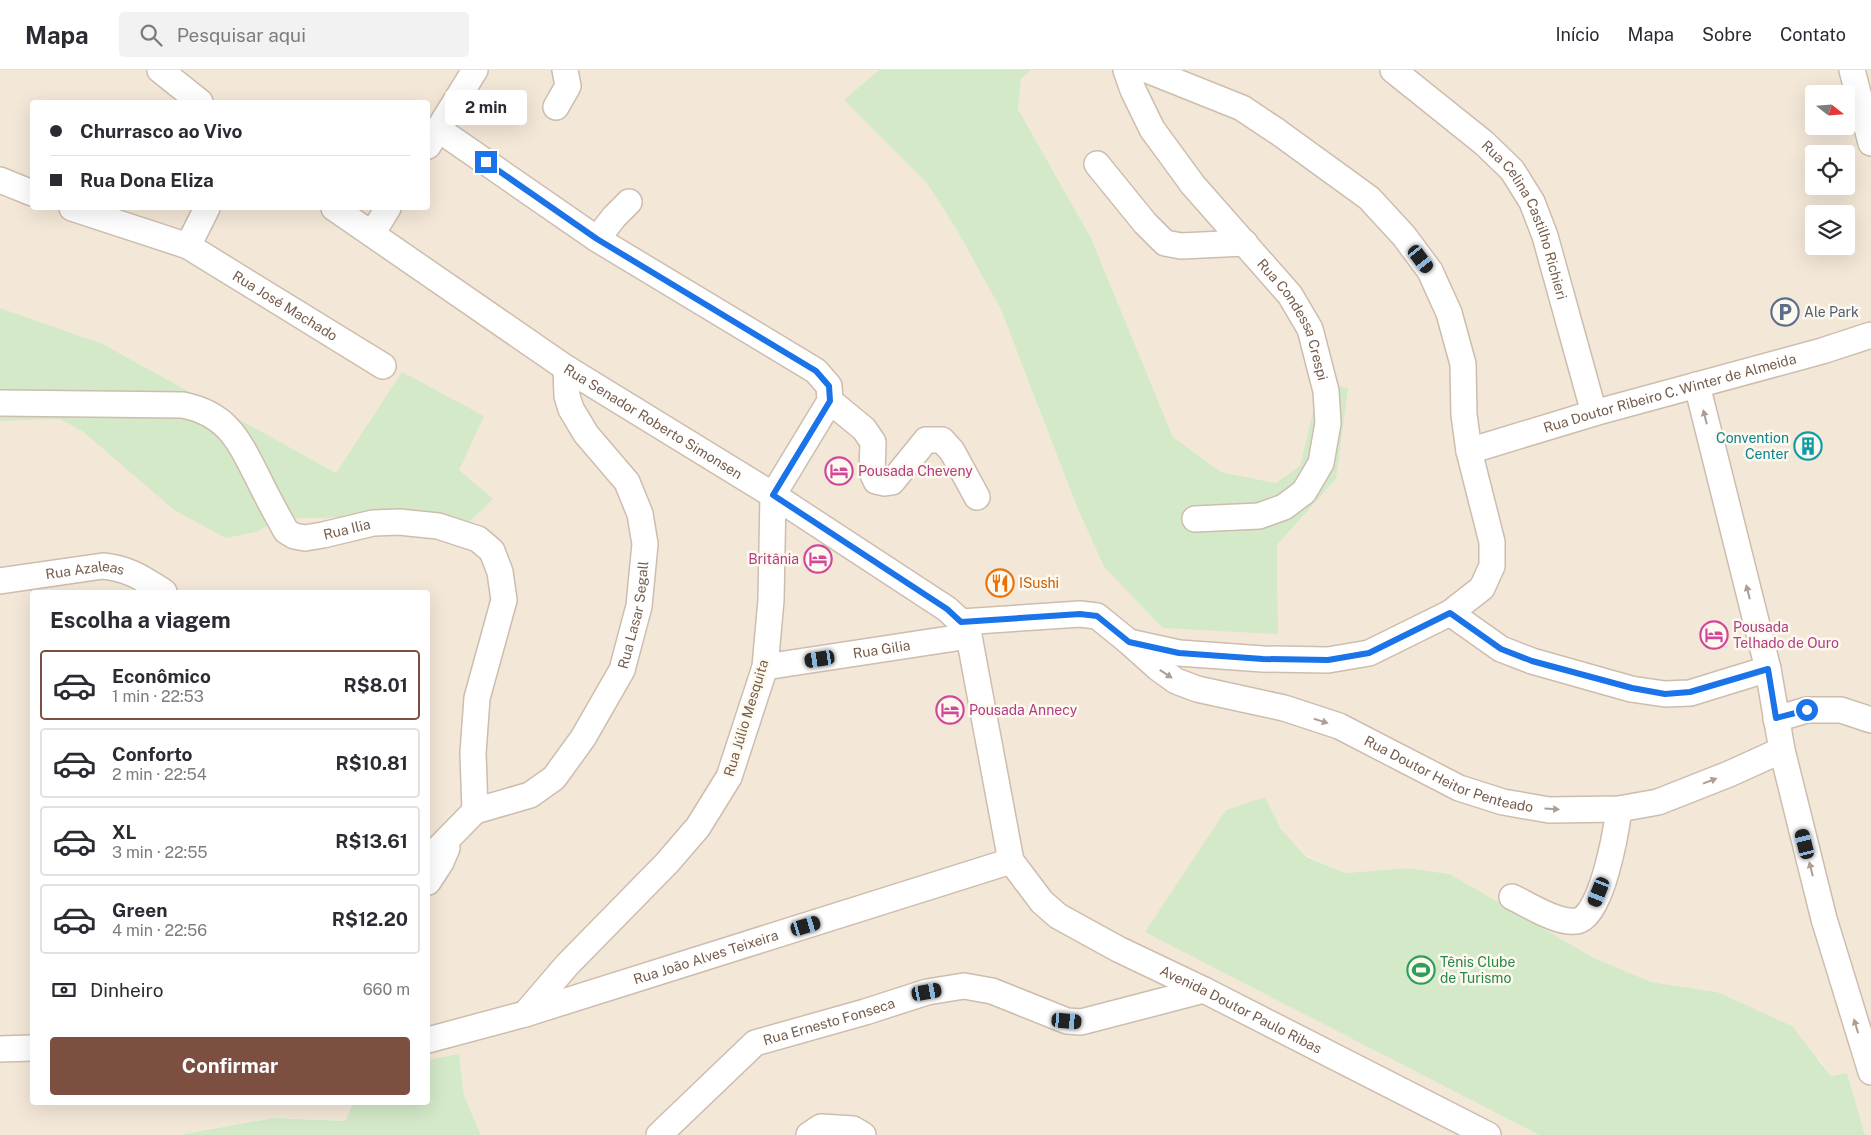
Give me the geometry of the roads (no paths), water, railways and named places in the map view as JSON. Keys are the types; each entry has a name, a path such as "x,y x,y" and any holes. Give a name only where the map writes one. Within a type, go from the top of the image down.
{"street":[{"path":"160,70 198,100"},
{"path":"475,70 433,138 816,371 829,386 830,401 773,495"},
{"path":"556,107 568,86 565,70"},
{"name":"Rua Condessa Crespi","path":"1126,70 1152,129 1193,185 1290,295 1310,329 1326,391 1328,423 1321,462 1304,492 1284,507 1259,516 1194,519"},
{"path":"1129,642 1179,653 1263,659 1328,660 1369,653 1450,613 1482,588 1492,566 1492,542 1469,451 1464,416 1463,364 1449,312 1430,271 1404,236 1369,198 1278,132 1242,108 1147,70"},
{"name":"Rua Celina Castilho Richieri","path":"1393,70 1484,143 1512,170 1532,202 1545,236 1594,412"},
{"path":"1852,70 1871,143"},
{"path":"1097,164 1144,223 1165,243 1181,246 1244,243"},
{"path":"0,180 30,192"},
{"path":"597,239 614,217 629,202"},
{"name":"Rua José Machado","path":"78,210 188,246 383,366"},
{"path":"188,246 206,210"},
{"name":"Rua Senador Roberto Simonsen","path":"337,210 566,368 773,495 947,609 965,629"},
{"path":"372,234 387,210"},
{"name":"Rua Doutor Ribeiro C. Winter de Almeida","path":"1469,451 1594,412 1822,352 1871,335"},
{"name":"Rua Lasar Segall","path":"475,811 530,795 554,778 583,738 622,670 639,606 645,544 640,514 627,482 586,434 571,409 567,396 566,368"},
{"path":"1697,384 1768,669 1782,750 1824,918 1871,1072"},
{"path":"830,401 864,429 873,442 872,472 876,481 892,482 926,440 942,440 952,451 977,497"},
{"name":"Rua Ilia","path":"0,403 183,405 198,408 217,419 237,438 286,531 294,536 305,538 323,536 373,523 399,522 438,526 478,539 492,551 500,572 504,600 478,698 473,753 475,811"},
{"name":"Rua Júlio Mesquita","path":"525,1014 567,965 668,863 698,827 729,777 765,667 771,600 773,495"},
{"name":"Rua Azaleas","path":"0,581 103,566 120,568 161,590"},
{"path":"1450,613 1501,649 1532,661 1632,688 1665,694 1690,692 1768,669"},
{"name":"Rua Gilia","path":"765,667 965,629 1080,614 1097,616"},
{"name":"Rua Doutor Heitor Penteado","path":"1097,616 1176,681 1197,689 1284,708 1339,726 1459,788 1504,802 1549,810 1619,809 1658,802 1729,774 1782,750"},
{"path":"965,629 1012,861"},
{"path":"1776,718 1807,710 1841,710 1871,720"},
{"path":"1512,897 1556,918 1577,921 1585,917 1593,907 1599,892 1612,850 1619,809"},
{"path":"430,857 475,811"},
{"path":"430,879 441,862 453,834"},
{"name":"Avenida Doutor Paulo Ribas","path":"1012,861 1042,902 1058,916 1118,949 1204,990 1488,1135"},
{"name":"Rua João Alves Teixeira","path":"430,1039 525,1014 1012,861"},
{"name":"Rua Ernesto Fonseca","path":"659,1135 755,1043 865,1012 927,992 964,986 992,991 1067,1021 1081,1022 1204,990"},
{"path":"0,1049 30,1048"},
{"path":"810,1135 821,1126 853,1129 863,1135"}],"place":[{"name":"Ale Park","path":"1785,312"},
{"name":"Convention Center","path":"1808,446"},
{"name":"Pousada Cheveny","path":"839,471"},
{"name":"Britânia","path":"818,559"},
{"name":"ISushi","path":"1000,583"},
{"name":"Pousada Telhado de Ouro","path":"1714,635"},
{"name":"Pousada Annecy","path":"950,710"},
{"name":"Tênis Clube de Turismo","path":"1421,970"}]}
